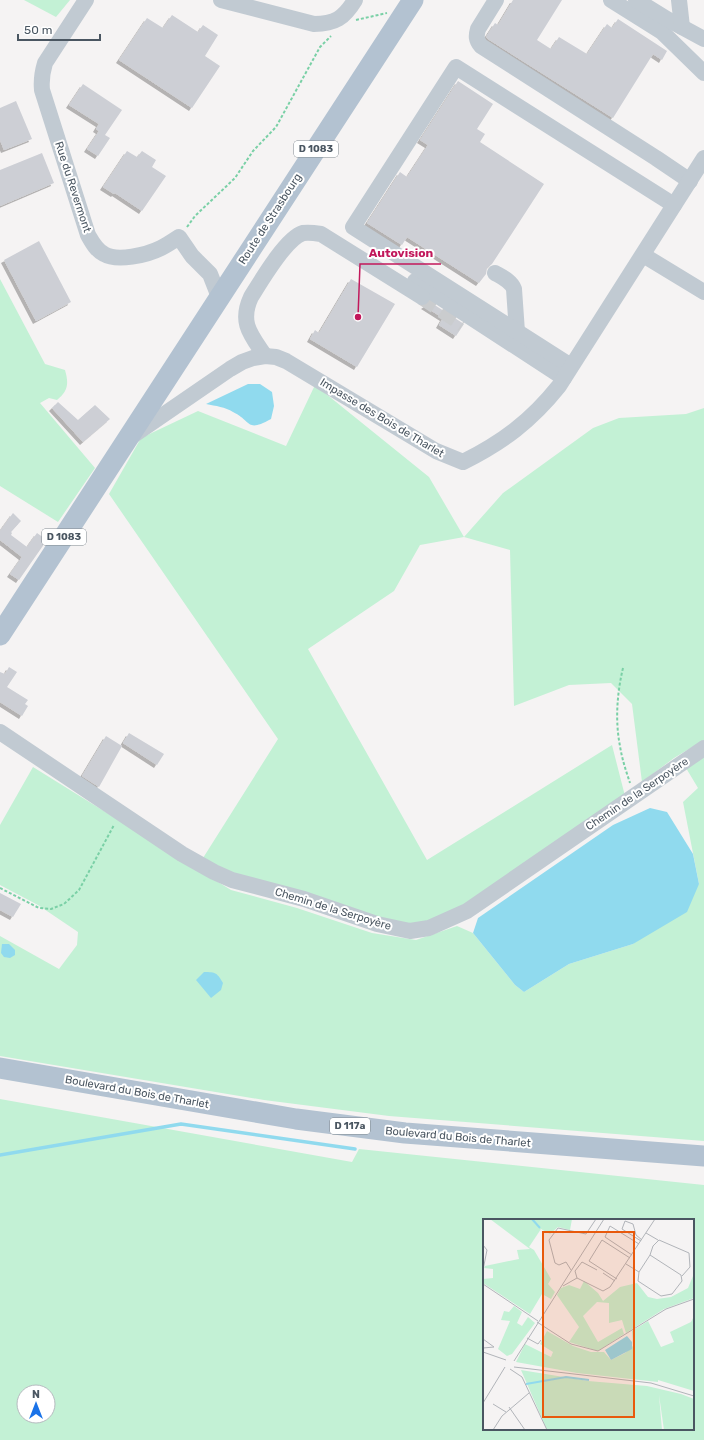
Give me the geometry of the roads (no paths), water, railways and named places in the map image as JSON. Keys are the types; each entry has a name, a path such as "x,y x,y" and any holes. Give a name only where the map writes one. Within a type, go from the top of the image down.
{"main road":[{"name":"Route de Strasbourg","path":"128,439 409,6"},
{"name":"D 1083","path":"0,635 128,439"},
{"name":"Boulevard du Bois de Tharlet","path":"0,1068 296,1119 404,1133 704,1156"}],"street":[{"name":"Rue du Revermont","path":"86,0 45,63 41,80 42,90 88,235 98,250 105,255 113,257 134,256 147,253 159,249 179,237 192,256 210,274 219,297"},
{"path":"221,0 314,24 324,24 339,19 346,13 355,0"},
{"path":"496,0 476,34 477,41 480,46 690,181"},
{"path":"611,0 662,32 704,73"},
{"path":"636,0 704,39"},
{"path":"679,0 682,27"},
{"path":"565,377 517,332 353,227 456,67 674,205"},
{"name":"Impasse des Bois de Tharlet","path":"128,439 230,369 253,358 265,356 276,357 286,361 436,451 463,462 485,451 516,431 544,405 565,377 704,158"},
{"path":"265,356 251,336 247,327 247,304 284,248 295,237 303,233 312,232 321,234 422,297"},
{"path":"643,255 704,292"},
{"path":"374,267 394,268 565,377"},
{"path":"494,273 509,282 514,289 517,332"},
{"path":"463,324 565,377"},
{"name":"Chemin de la Serpoyère","path":"0,732 182,854 220,875 232,880 304,899 377,924 410,931 429,928 467,911 704,748"}],"water":[{"path":"248,384 260,384 272,392 274,406 271,419 257,425 253,425 230,410 206,404"},
{"path":"650,808 667,812 693,854 699,884 687,912 633,944 569,964 524,992 515,985 473,933 478,918 613,825"},
{"path":"2,944 9,944 15,950 15,955 10,958 4,957 1,953"},
{"path":"204,972 216,974 223,983 221,990 211,998 196,980"}],"waterway":[{"path":"0,1155 181,1124 355,1149"}],"tunnel":[{"path":"422,297 463,324"}],"place":[{"name":"Autovision","path":"358,317"}]}
